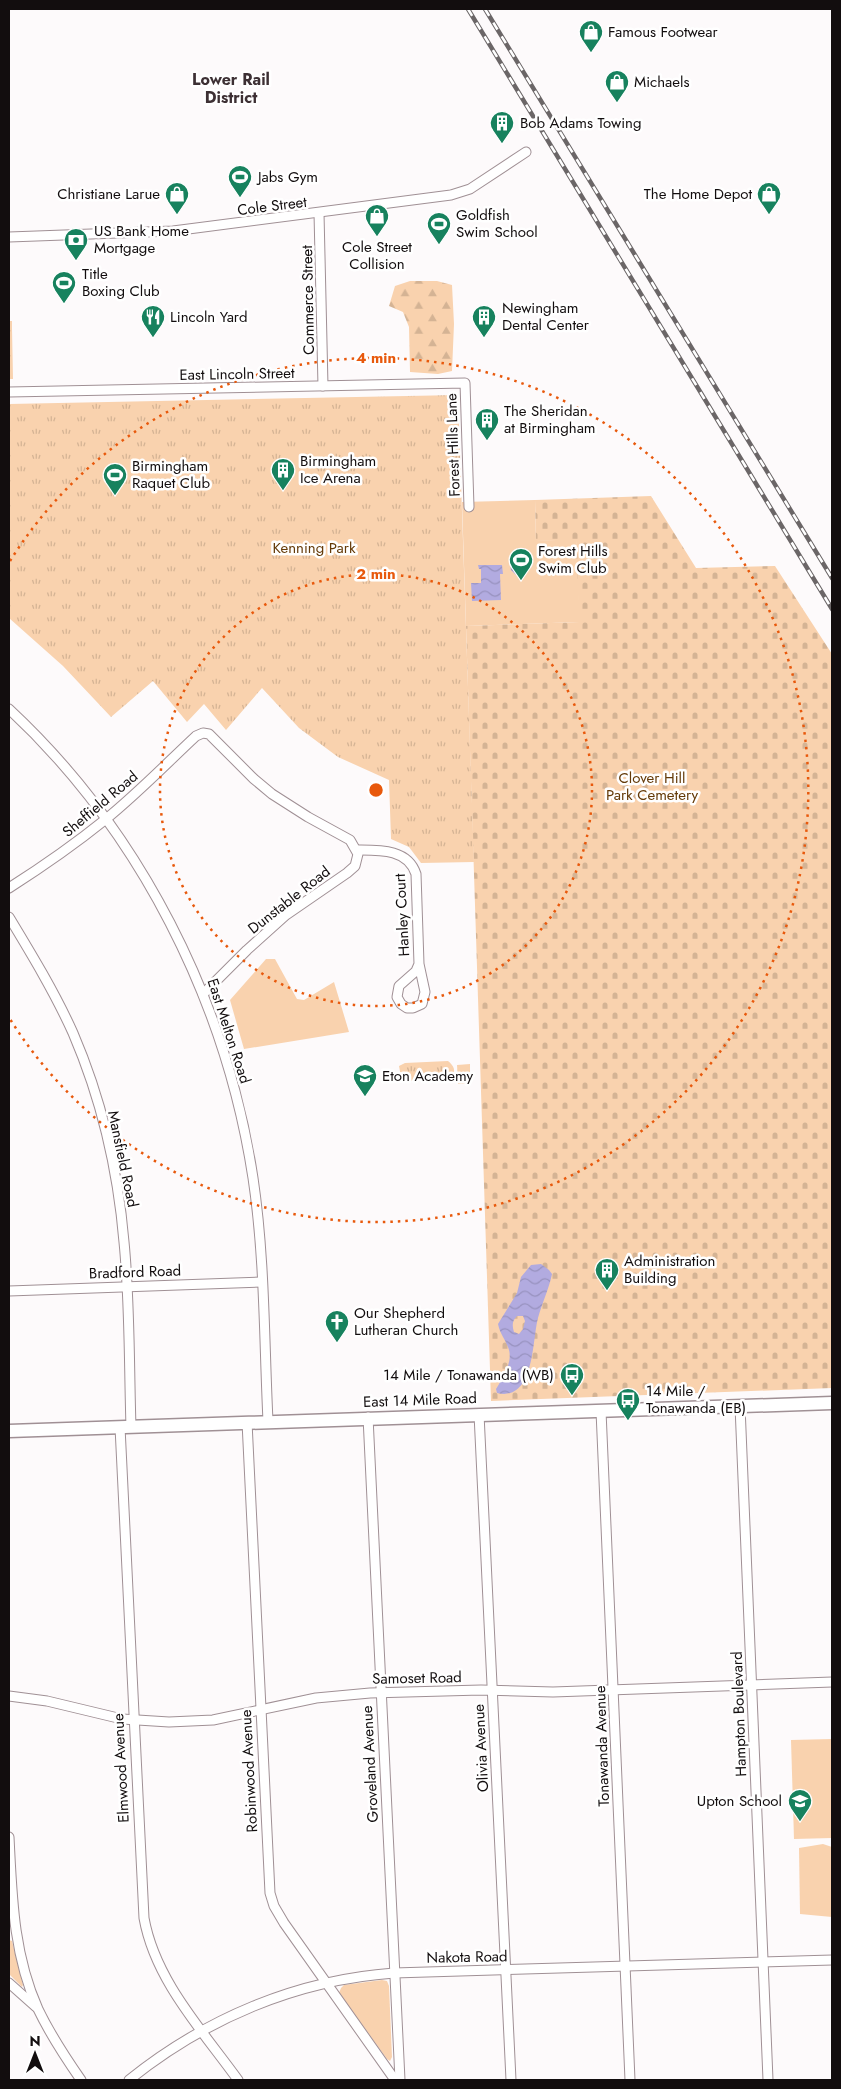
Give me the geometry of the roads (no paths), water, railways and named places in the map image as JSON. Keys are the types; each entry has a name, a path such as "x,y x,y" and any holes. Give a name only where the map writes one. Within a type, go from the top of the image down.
{"main road":[{"name":"East 14 Mile Road","path":"9,1431 368,1417 832,1403"}],"street":[{"name":"Cole Street","path":"9,237 173,231 459,193 526,152"},
{"name":"Commerce Street","path":"319,213 323,386"},
{"name":"East Lincoln Street","path":"9,392 465,383"},
{"name":"Forest Hills Lane","path":"465,383 469,507"},
{"name":"East Melton Road","path":"9,708 81,786 106,819 155,895 203,994 229,1072 245,1136 257,1210 268,1421"},
{"name":"Sheffield Road","path":"9,888 47,863 106,819 160,772 196,736 203,733 214,737 234,760 272,794 308,817 350,840 356,848"},
{"name":"Hanley Court","path":"356,848 398,854 405,857 412,864 417,881 419,964 425,996 422,1004 407,1008 398,1000 397,989 416,971 419,964"},
{"name":"Dunstable Road","path":"203,994 247,950 286,916 355,866 356,848"},
{"name":"Mansfield Road","path":"9,918 36,960 73,1034 98,1105 110,1151 124,1241 126,1286 125,1427"},
{"name":"Bradford Road","path":"9,1290 262,1282"},
{"name":"Hampton Boulevard","path":"740,1406 768,2080"},
{"name":"Tonawanda Avenue","path":"601,1411 630,2080"},
{"name":"Olivia Avenue","path":"479,1414 511,2080"},
{"name":"Groveland Avenue","path":"368,1417 400,2080"},
{"name":"Robinwood Avenue","path":"247,1422 270,1892 277,1912 395,2080"},
{"name":"Elmwood Avenue","path":"125,1427 132,1720 142,1900 146,1931 162,1972 238,2080"},
{"name":"Samoset Road","path":"9,1696 41,1700 107,1716 132,1720 169,1722 204,1721 316,1698 381,1693 493,1690 553,1692 614,1691 832,1682"},
{"path":"9,1837 12,1929 38,2008 54,2041 81,2080"},
{"name":"Nakota Road","path":"129,2080 167,2051 202,2030 260,2002 326,1983 394,1972 832,1960"},
{"path":"9,1982 38,2008"}],"water":[{"path":"517,563 522,568 523,575 516,575 511,570 510,564"},
{"path":"478,565 502,565 503,574 500,574 501,600 472,601 471,583 481,583 481,569 479,569"},
{"path":"541,1264 552,1274 538,1318 530,1367 519,1388 509,1393 497,1393 496,1389 507,1369 510,1358 508,1347 498,1324 517,1293 521,1277 531,1265","holes":["517,1316 523,1316 525,1321 523,1329 519,1334 514,1332 513,1323"]}],"railway":[{"path":"468,9 832,609"},
{"path":"485,9 832,578"}],"place":[{"name":"Famous Footwear","path":"591,53"},
{"name":"Michaels","path":"617,103"},
{"name":"Bob Adams Towing","path":"502,144"},
{"name":"Jabs Gym","path":"240,198"},
{"name":"Christiane Larue","path":"177,215"},
{"name":"The Home Depot","path":"769,215"},
{"name":"Cole Street Collision","path":"377,237"},
{"name":"Goldfish Swim School","path":"439,245"},
{"name":"US Bank Home Mortgage","path":"76,261"},
{"name":"Title Boxing Club","path":"64,304"},
{"name":"Lincoln Yard","path":"153,338"},
{"name":"Newingham Dental Center","path":"484,338"},
{"name":"The Sheridan at Birmingham","path":"487,441"},
{"name":"Birmingham Ice Arena","path":"283,491"},
{"name":"Birmingham Raquet Club","path":"115,496"},
{"name":"Forest Hills Swim Club","path":"521,581"},
{"name":"Eton Academy","path":"365,1097"},
{"name":"Administration Building","path":"607,1291"},
{"name":"Our Shepherd Lutheran Church","path":"337,1343"},
{"name":"14 Mile / Tonawanda (WB)","path":"572,1396"},
{"name":"14 Mile / Tonawanda (EB)","path":"628,1421"},
{"name":"Upton School","path":"800,1822"}],"district":[{"name":"Lower Rail District","path":"231,88"}],"park label":[{"name":"Kenning Park","path":"314,548"},
{"name":"Clover Hill Park Cemetery","path":"652,786"}]}
